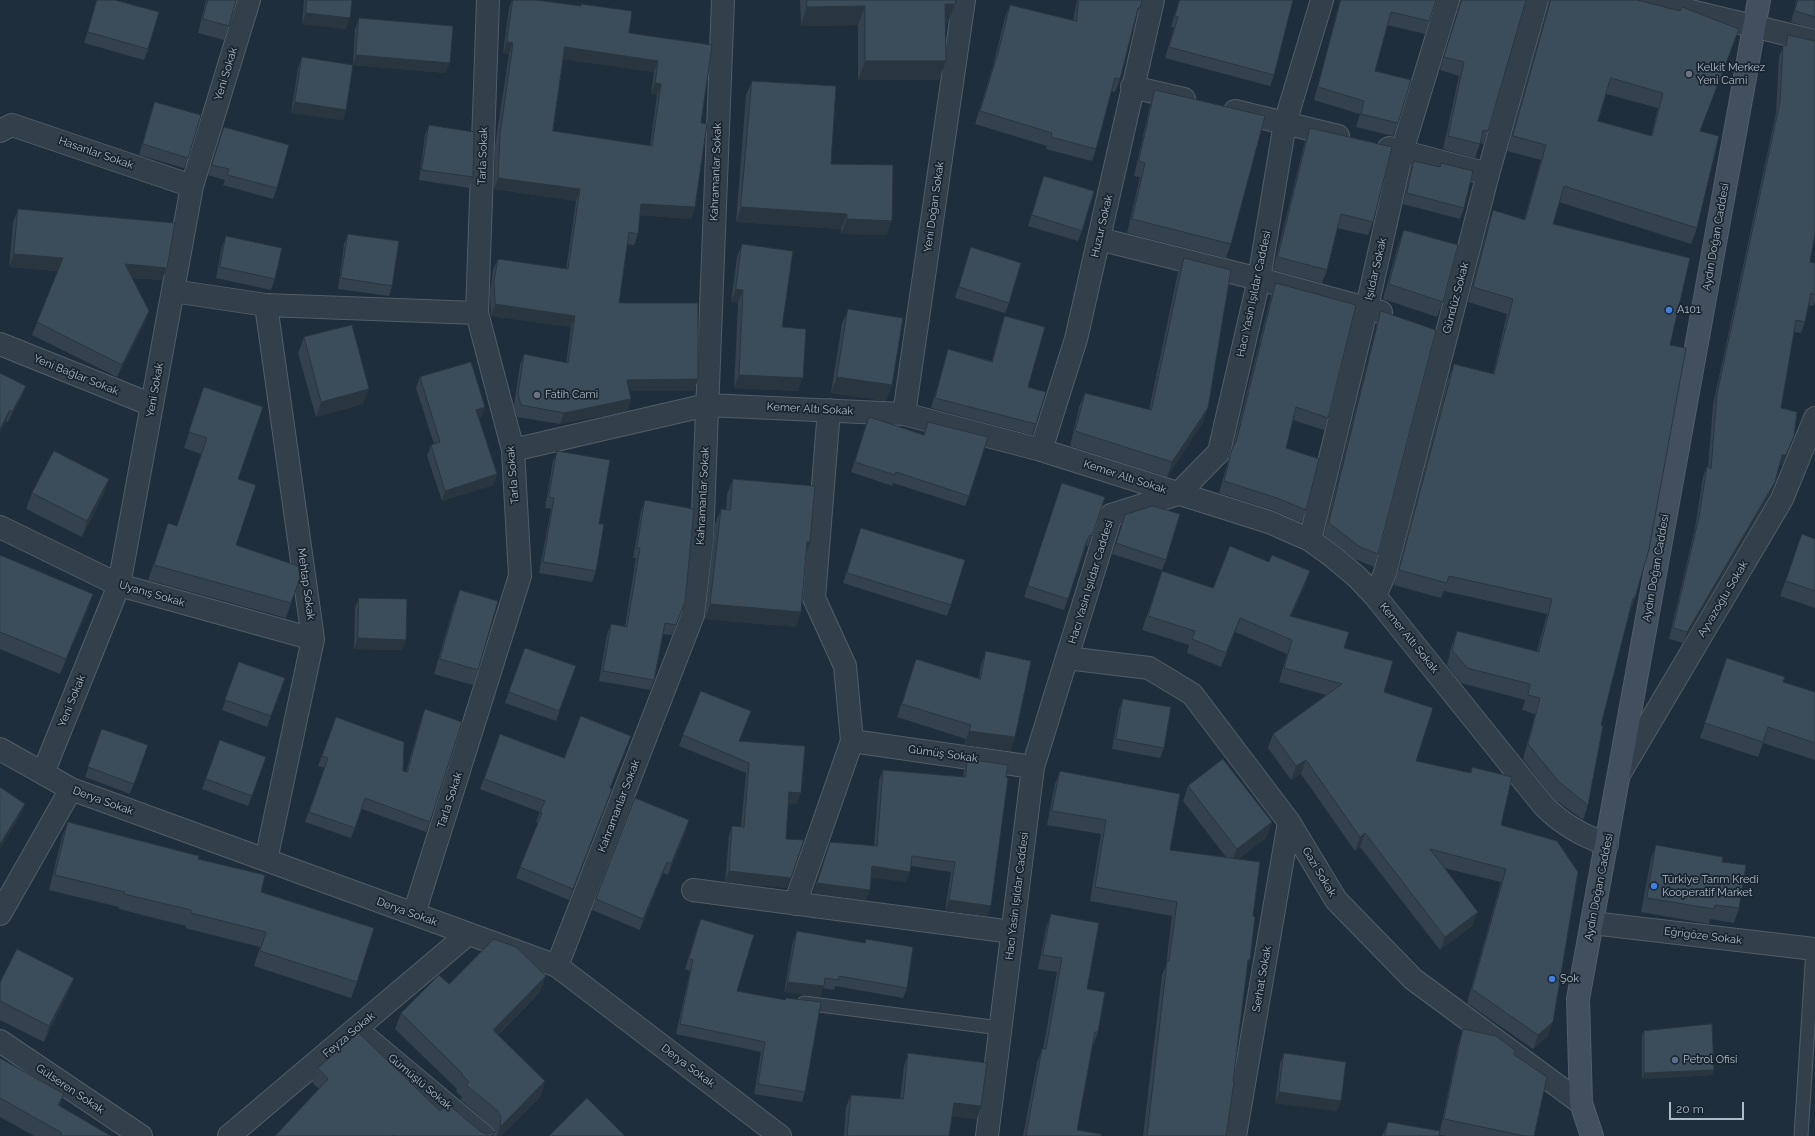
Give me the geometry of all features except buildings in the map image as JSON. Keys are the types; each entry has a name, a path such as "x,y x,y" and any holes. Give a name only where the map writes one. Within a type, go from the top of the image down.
{"main road":[{"name":"Aydın Doğan Caddesi","path":"1592,1136 1581,1103 1578,999 1608,844 1619,774 1759,0"}],"street":[{"name":"Yeni Sokak","path":"43,773 119,585 192,186 249,0"},
{"name":"Tarla Sokak","path":"414,914 520,576 513,450 477,314 488,0"},
{"name":"Kahramanlar Sokak","path":"557,966 693,615 702,540 722,0"},
{"name":"Yeni Doğan Sokak","path":"904,414 964,0"},
{"name":"Huzur Sokak","path":"1041,450 1076,339 1132,87 1153,0"},
{"name":"Hacı Yasin Işıldar Caddesi","path":"987,1136 1033,767 1111,516 1178,494 1218,452 1259,279 1285,123 1322,0"},
{"name":"Işıldar Sokak","path":"1310,540 1367,307 1402,151 1448,0"},
{"name":"Gündüz Sokak","path":"1375,596 1385,573 1488,174 1537,0"},
{"path":"1645,0 1754,27 1815,40"},
{"path":"1132,87 1366,142 1488,174"},
{"name":"Hasanlar Sokak","path":"0,131 12,125 192,186"},
{"path":"1099,239 1367,307 1403,319"},
{"path":"173,291 266,305 477,314"},
{"name":"Mehtap Sokak","path":"266,305 314,639 266,860"},
{"path":"1425,327 1447,334"},
{"name":"Yeni Bağlar Sokak","path":"0,344 152,405"},
{"name":"Kemer Altı Sokak","path":"513,450 707,405 904,414 1041,450 1269,522 1310,540 1357,577 1375,596 1544,806 1572,830 1585,837 1608,844"},
{"path":"795,904 852,741 845,666 814,598 829,410"},
{"name":"Ayvazoğlu Sokak","path":"1619,774 1782,499 1813,428"},
{"name":"Uyanış Sokak","path":"0,527 119,585 314,639"},
{"name":"Gazi Sokak","path":"1067,658 1149,668 1192,694 1289,822 1336,900 1412,979 1581,1103"},
{"name":"Gümüş Sokak","path":"852,741 1033,767"},
{"name":"Derya Sokak","path":"0,749 71,790 557,966 780,1136"},
{"path":"0,914 71,790"},
{"name":"Serhat Sokak","path":"1235,1136 1289,822"},
{"path":"693,890 1012,932"},
{"name":"Eğrigöze Sokak","path":"1592,923 1814,949"},
{"name":"Feyza Sokak","path":"229,1136 468,934"},
{"name":"Gümüşlü Sokak","path":"356,1029 484,1136"},
{"name":"Gülseren Sokak","path":"0,1041 141,1136"}],"lane":[{"path":"1802,1136 1814,949"},
{"path":"789,1001 1000,1028"}],"place":[{"name":"Kelkit Merkez Yeni Cami","path":"1689,74"},
{"name":"A101","path":"1669,310"},
{"name":"Fatih Cami","path":"537,395"},
{"name":"Türkiye Tarım Kredi Kooperatif Market","path":"1654,886"},
{"name":"Şok","path":"1552,979"},
{"name":"Petrol Ofisi","path":"1675,1060"}]}
